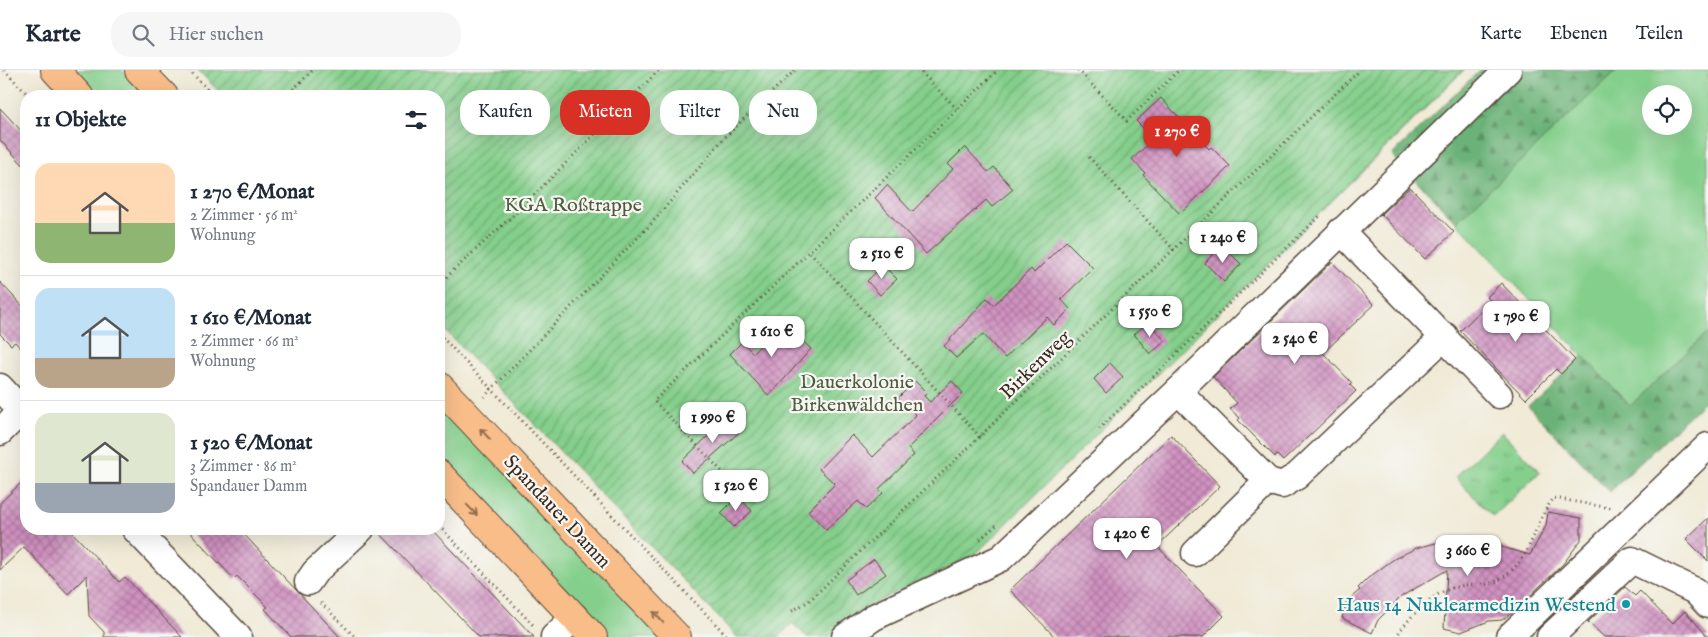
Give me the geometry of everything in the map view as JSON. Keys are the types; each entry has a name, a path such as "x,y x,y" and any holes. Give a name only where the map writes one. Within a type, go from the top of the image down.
{"main road":[{"path":"54,70 74,90"},
{"path":"139,70 158,90"},
{"name":"Spandauer Damm","path":"445,392 677,637"},
{"path":"445,480 593,637"}],"street":[{"path":"846,637 874,617 1001,558 1178,391 1508,70"},
{"path":"1341,231 1445,336 1499,395"},
{"path":"1178,391 1268,481 1282,485 1297,476 1445,336"},
{"path":"0,387 20,405"},
{"path":"0,432 20,414"},
{"path":"1510,637 1708,446"},
{"path":"1195,553 1268,481"},
{"path":"141,535 238,637"},
{"path":"315,589 315,572 355,535"},
{"path":"1550,637 1632,560 1696,591 1708,604"},
{"path":"546,634 575,617"}],"path":[{"path":"4,70 23,90"},
{"path":"189,70 208,90"},
{"path":"292,90 313,70"},
{"path":"445,278 523,206 659,70"},
{"path":"466,415 651,224 724,138 795,70"},
{"path":"917,70 957,109"},
{"path":"754,490 740,489 654,401 998,70"},
{"path":"1078,70 1127,121 1179,70"},
{"name":"Birkenweg","path":"792,611 809,601 981,438 1360,70"},
{"path":"1089,157 1174,250"},
{"path":"1093,434 1328,208"},
{"path":"810,252 981,438"},
{"path":"445,340 728,637"},
{"path":"1396,637 1426,602 1456,587 1492,585 1514,569 1532,541 1543,511 1554,498 1609,506 1625,526"},
{"path":"979,540 1000,522"},
{"path":"445,532 546,634"},
{"path":"315,589 321,602 355,637"}],"green space":[{"path":"72,70 122,70 141,90 91,90"},
{"name":"Dauerkolonie Birkenwäldchen","path":"198,70 1464,70 978,552 881,600 845,623 829,637 807,637 792,623 779,637 737,637 445,330 445,90 217,90"},
{"path":"1480,70 1617,70 1456,222 1392,155"},
{"path":"1617,70 1708,70 1708,332 1630,406 1456,222"},
{"path":"1708,332 1708,398 1610,492 1528,406 1583,356 1630,406"},
{"path":"445,409 662,637 610,637 445,463"},
{"path":"1502,432 1540,472 1493,517 1455,477"}],"building":[{"path":"1161,98 1209,149 1211,147 1230,166 1180,214 1143,175 1145,173 1132,159 1154,139 1136,121"},
{"path":"0,108 20,130 20,162 0,140"},
{"path":"965,147 988,172 994,167 1013,189 992,207 986,200 926,254 875,198 887,185 912,212 953,169 948,164"},
{"path":"1410,187 1454,232 1425,259 1381,214"},
{"path":"1066,241 1093,268 1061,299 1070,309 1054,325 1047,317 1005,358 983,334 956,358 944,346 987,298 994,305 1031,269 1034,273"},
{"path":"1222,245 1241,264 1224,282 1205,263"},
{"path":"1332,262 1374,305 1323,353 1352,383 1350,385 1356,391 1283,461 1277,455 1275,457 1238,420 1240,418 1230,409 1237,403 1213,377"},
{"path":"883,265 897,279 880,295 867,281"},
{"path":"0,282 20,304 20,347 15,342 11,345 0,334"},
{"path":"1501,283 1575,360 1561,374 1556,369 1526,399 1460,331 1491,301 1487,297"},
{"path":"783,322 811,349 769,396 730,354 742,342 753,353"},
{"path":"1149,322 1165,341 1150,354 1134,334"},
{"path":"1110,363 1123,377 1106,393 1094,379"},
{"path":"915,381 927,393 924,396 930,402 952,381 963,393 908,448 914,455 879,489 883,493 866,509 858,501 826,530 808,511 835,484 819,469 852,435 873,457 916,415 898,398"},
{"path":"730,415 743,429 693,473 682,461"},
{"path":"1171,435 1220,486 1157,546 1224,616 1203,637 1055,637 1010,590"},
{"path":"20,484 20,535 75,535 119,582 125,577 182,637 104,637 104,632 89,616 87,575 68,594 24,547 0,570 0,503"},
{"path":"738,496 752,511 734,527 721,513"},
{"path":"1548,512 1581,518 1581,540 1563,564 1502,620 1489,621 1461,632 1444,628 1447,570 1402,596 1378,620 1372,633 1342,618 1347,601 1360,590 1358,588 1368,578 1394,559 1416,548 1440,542 1467,541 1491,544 1530,555 1546,526"},
{"path":"1708,518 1708,561 1686,539"},
{"path":"193,535 245,535 340,637 291,637 265,609 268,607 237,576 234,579"},
{"path":"382,535 437,535 534,637 479,637"},
{"path":"874,559 886,574 856,595 846,580"},
{"name":"Haus 14 Nuklearmedizin Westend","path":"1625,587 1635,596 1640,591 1672,624 1685,611 1708,637 1604,637 1588,622"}],"place":[{"name":"Haus 14 Nuklearmedizin Westend","path":"1626,604"}],"park label":[{"name":"KGA Roßtrappe","path":"573,204"}]}
